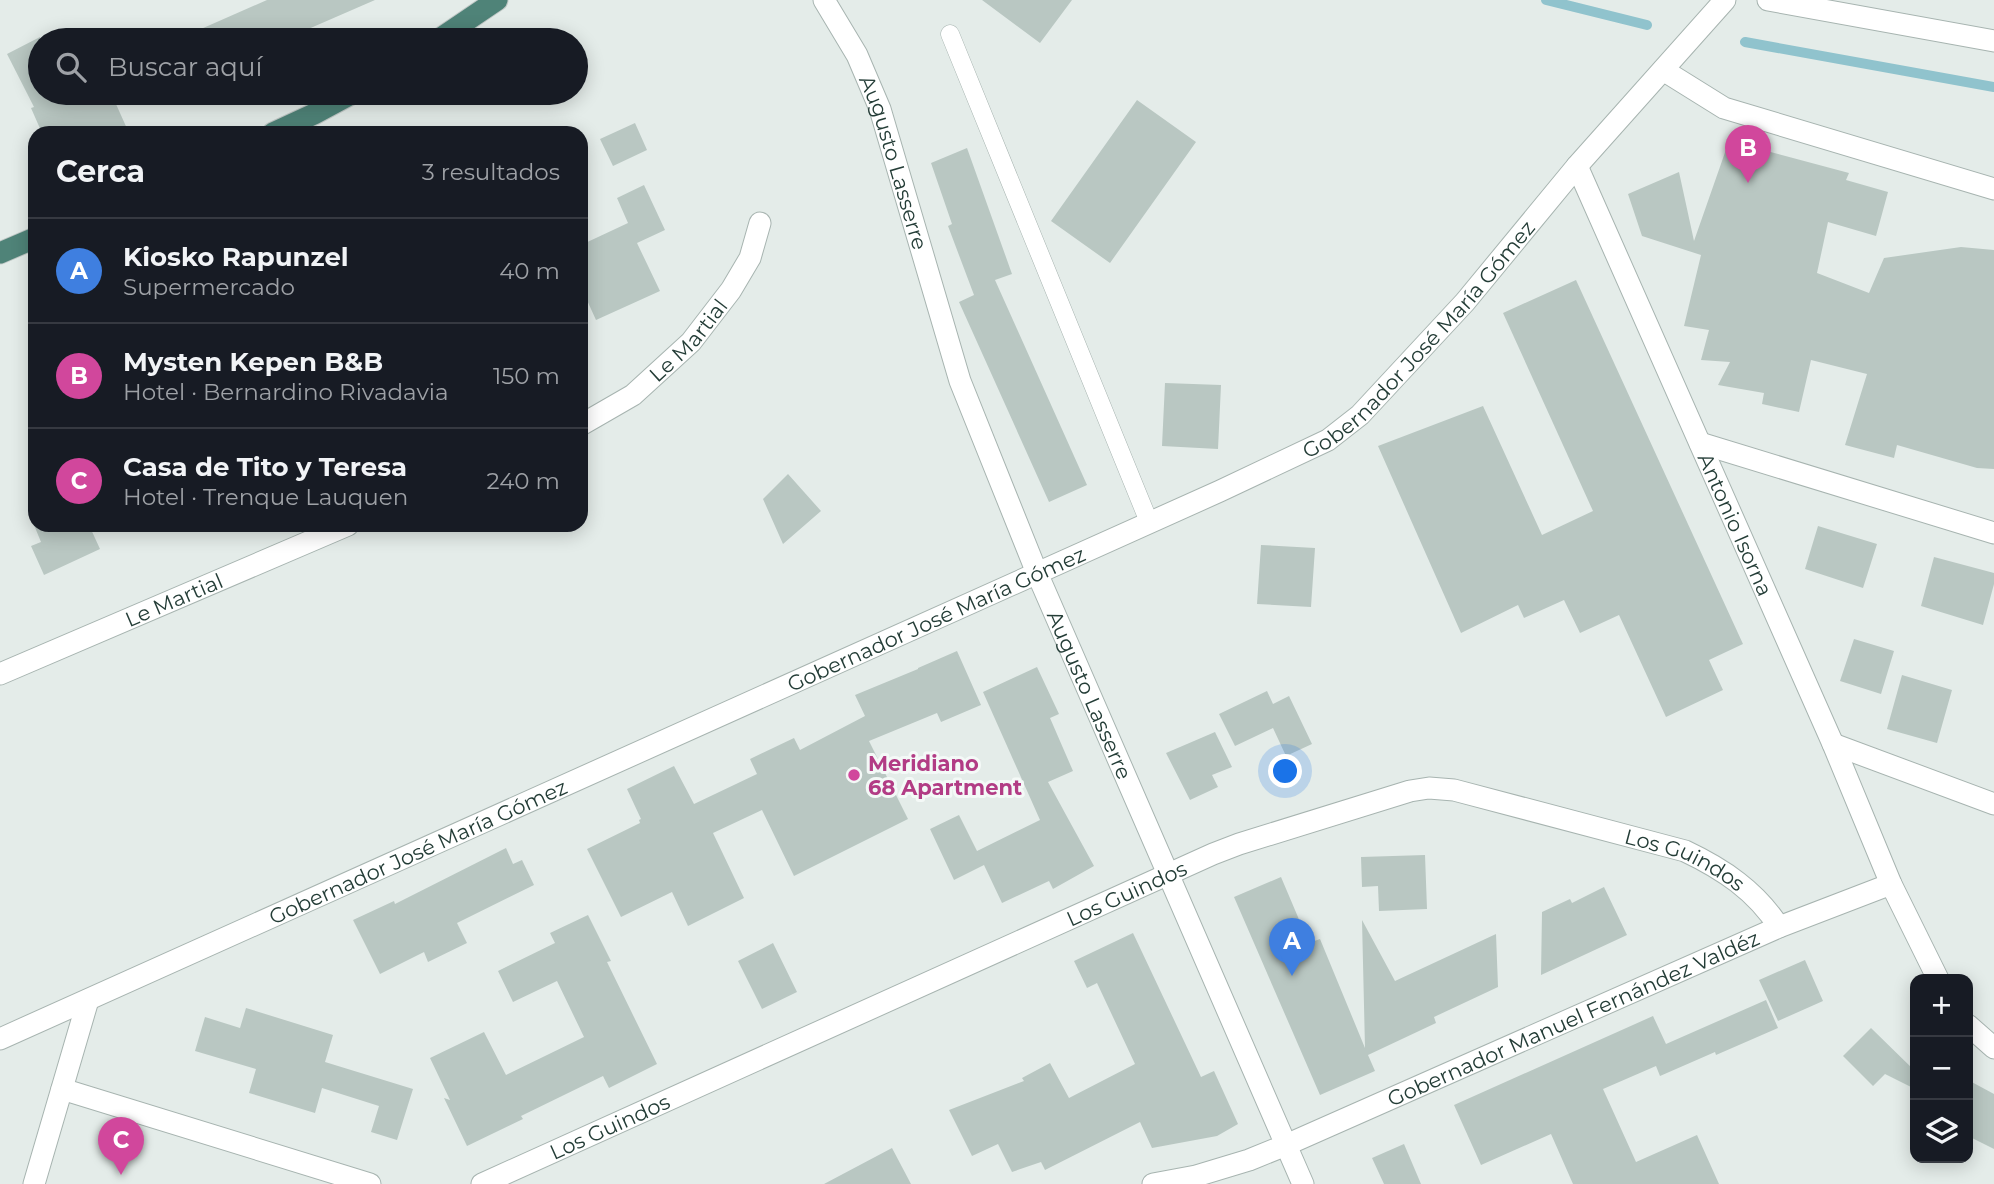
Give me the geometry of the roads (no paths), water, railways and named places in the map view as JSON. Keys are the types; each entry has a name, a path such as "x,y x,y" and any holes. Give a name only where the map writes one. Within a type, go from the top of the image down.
{"highway":[{"path":"456,28 497,0"},
{"path":"288,126 331,105"},
{"path":"0,253 28,241"}],"street":[{"name":"Augusto Lasserre","path":"824,0 857,55 880,109 960,381 1037,573 1303,1184"},
{"name":"Gobernador José María Gómez","path":"0,1039 1328,440 1360,415 1465,302 1577,166 1725,0"},
{"path":"1768,0 1994,41"},
{"path":"1663,71 1724,108 1994,189"},
{"name":"Antonio Isorna","path":"1577,166 1833,744 1891,884"},
{"name":"Le Martial","path":"588,421 633,395 691,342 731,290 750,258 760,223"},
{"path":"1700,443 1994,533"},
{"name":"Le Martial","path":"0,674 332,532"},
{"path":"1833,744 1994,804"},
{"name":"Los Guindos","path":"482,1184 1239,844 1410,791 1441,788 1685,852 1714,865 1742,885 1767,909 1779,927"},
{"path":"1891,884 1936,974"},
{"name":"Gobernador Manuel Fernández Valdéz","path":"1153,1184 1196,1176 1249,1160 1286,1145 1779,927 1891,884"},
{"path":"34,1184 88,1000"},
{"path":"1973,1030 1994,1048"},
{"path":"62,1089 370,1184"}],"lane":[{"path":"950,34 1149,522"}],"waterway":[{"path":"1546,0 1647,25"},
{"path":"1745,42 1994,87"}],"place":[{"name":"Mysten Kepen B&B","path":"1748,183"},
{"name":"Meridiano 68 Apartment","path":"854,775"},
{"name":"Kiosko Rapunzel","path":"1292,976"},
{"name":"Casa de Tito y Teresa","path":"121,1175"}]}
